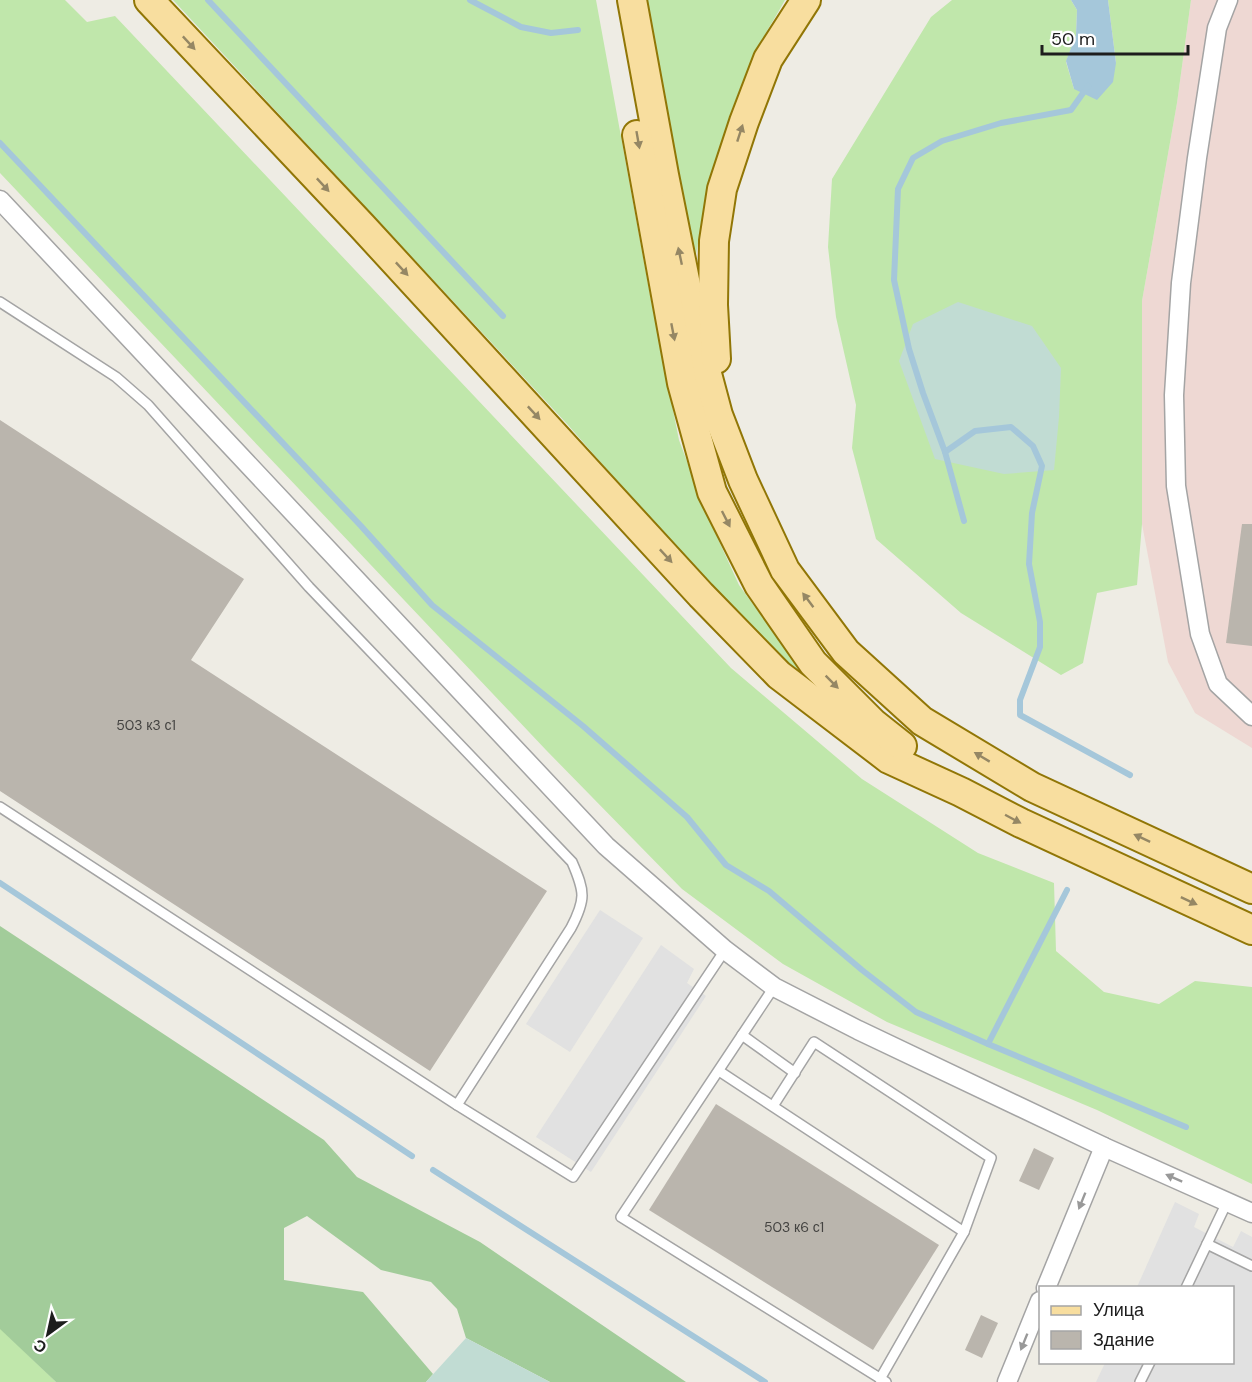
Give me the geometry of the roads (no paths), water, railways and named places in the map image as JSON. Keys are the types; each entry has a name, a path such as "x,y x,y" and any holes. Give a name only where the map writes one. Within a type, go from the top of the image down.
{"main road":[{"path":"149,0 362,226 701,595 779,675 846,728 890,759 961,792 1021,824 1252,930"},
{"path":"614,0 644,180 682,383 712,492 759,585 813,663 873,723 961,792"},
{"path":"632,0 694,325 718,416 743,480 785,570 846,652 922,721 1032,787 1252,889"},
{"path":"718,416 713,305 714,241 722,189 768,58 806,0"}],"street":[{"path":"1228,0 1217,28 1181,283 1174,395 1176,486 1200,634 1218,684 1252,716"},
{"path":"0,200 606,846 725,950 774,987 858,1030 1252,1213"},
{"path":"1046,1286 1104,1146"},
{"path":"1007,1382 1039,1306"}],"lane":[{"path":"0,302 116,377 148,405 309,587 572,862 582,885 582,907 571,928 458,1105"},
{"path":"0,807 458,1105 573,1177 725,950"},
{"path":"773,1106 814,1042 991,1158 964,1232 883,1380 621,1217 774,987"},
{"path":"742,1035 795,1073"},
{"path":"719,1071 964,1232"},
{"path":"1186,1286 1227,1202"},
{"path":"1207,1244 1252,1266"},
{"path":"1140,1382 1149,1364"}],"waterway":[{"path":"208,0 503,316"},
{"path":"470,0 521,27 551,33 578,30"},
{"path":"1088,86 1071,110 1001,123 942,141 913,158 898,189 894,280 909,349 945,452 975,431 1011,427 1033,446 1042,466 1032,513 1029,564 1040,622 1040,647 1020,700 1020,715 1130,775"},
{"path":"0,143 361,526 432,605 583,726 687,817 726,865 769,891 862,970 916,1012 1186,1127"},
{"path":"945,452 964,521"},
{"path":"0,883 412,1156"},
{"path":"988,1044 1067,890"},
{"path":"433,1170 765,1382"}]}
